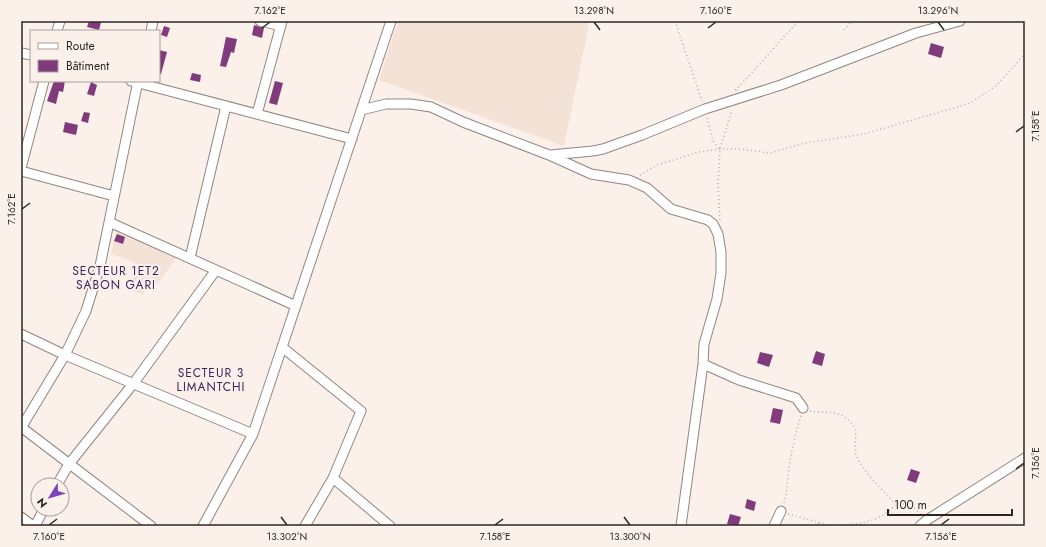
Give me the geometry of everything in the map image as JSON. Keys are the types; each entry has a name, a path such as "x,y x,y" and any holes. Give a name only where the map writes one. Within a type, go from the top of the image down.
{"street":[{"path":"257,114 282,24 260,21"},
{"path":"203,526 253,434 390,21"},
{"path":"549,155 603,149 642,135 735,95 781,85 916,33 960,21"},
{"path":"21,168 44,82"},
{"path":"151,526 21,428 65,355 86,311 100,266 135,82 352,139"},
{"path":"361,110 386,104 411,104 431,107 463,122 549,155 591,174 629,180 647,188 671,209 708,220 715,228 718,234 721,252 721,273 717,299 704,344 703,364 681,526"},
{"path":"190,258 226,106"},
{"path":"21,171 114,196"},
{"path":"109,222 296,306"},
{"path":"62,477 69,464 133,384 216,270"},
{"path":"21,334 65,355 253,434"},
{"path":"282,347 361,411 333,478 305,526"},
{"path":"703,364 739,380 796,398 803,408"},
{"path":"923,523 1025,458"},
{"path":"333,478 390,526"},
{"path":"774,526 781,511"},
{"path":"21,517 34,526 39,517"}],"path":[{"path":"675,21 705,109 713,141 720,149"},
{"path":"718,234 720,218 718,184 720,149 738,87 799,21"},
{"path":"844,30 852,21"},
{"path":"629,180 657,166 699,152 720,149 740,149 770,153 805,143 864,134 971,103 996,86 1018,63 1025,52"},
{"path":"735,95 738,87"},
{"path":"832,526 796,517 781,511 787,495 793,443 803,408 811,412 838,414 850,421 856,432 854,448 857,457 896,505"},
{"path":"836,526 859,524 882,516 896,505 904,504 916,509 923,523"},
{"path":"815,526 819,523"}],"shaded area":[{"path":"398,21 586,21 589,24 564,146 379,80"},
{"path":"117,229 177,257 153,290 147,286 143,295 130,290 135,273 131,271 134,262 111,254"}],"building":[{"path":"89,21 101,22 99,30 87,27"},
{"path":"254,25 264,28 262,38 252,35"},
{"path":"164,26 170,28 167,37 161,35"},
{"path":"226,37 237,39 234,53 231,52 226,67 220,66"},
{"path":"931,43 944,47 941,58 928,54"},
{"path":"160,50 167,52 160,74"},
{"path":"192,73 201,75 200,82 190,80"},
{"path":"275,81 283,83 277,105 269,103"},
{"path":"54,82 65,82 63,92 59,91 56,104 47,101"},
{"path":"91,82 97,85 94,96 87,94"},
{"path":"84,112 90,113 88,123 81,121"},
{"path":"65,122 78,125 76,135 63,132"},
{"path":"117,234 125,237 123,244 114,241"},
{"path":"816,351 825,354 822,366 812,363"},
{"path":"760,352 773,355 769,367 757,363"},
{"path":"773,408 783,410 780,424 770,422"},
{"path":"911,469 920,472 916,483 907,480"},
{"path":"747,499 756,502 754,511 745,508"},
{"path":"730,514 741,517 738,526 727,524"}],"district":[{"name":"SECTEUR 1ET2 SABON GARI","path":"116,278"},
{"name":"SECTEUR 3 LIMANTCHI","path":"211,380"}]}
